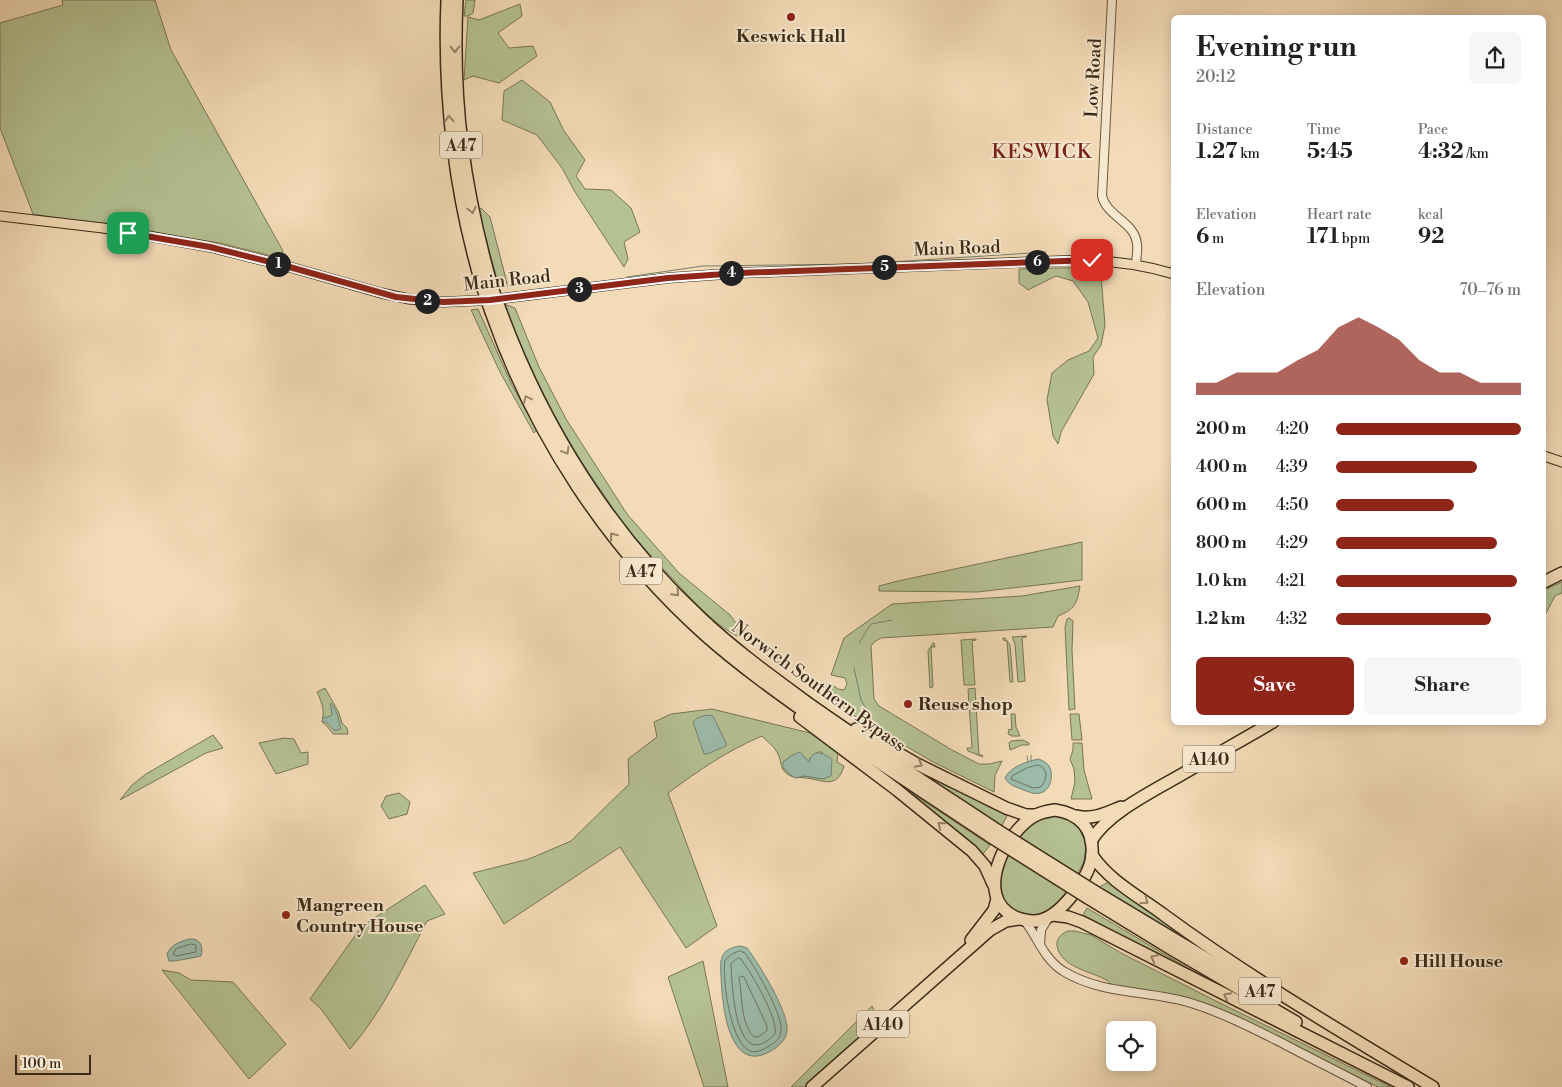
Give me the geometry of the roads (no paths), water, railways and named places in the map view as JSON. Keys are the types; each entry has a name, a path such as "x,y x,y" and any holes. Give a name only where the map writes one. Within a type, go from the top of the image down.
{"highway":[{"name":"Norwich Southern Bypass","path":"447,0 445,40 449,126 458,192 468,238 487,286 515,373 546,435 590,505 634,563 706,636 747,671 840,736 1250,996 1409,1087"},
{"name":"Norwich Southern Bypass","path":"457,0 455,48 459,129 470,200 487,286"},
{"name":"Norwich Southern Bypass","path":"496,312 544,412 574,463 598,500 643,558 679,597 727,641 765,672 994,833"},
{"path":"1546,574 1562,569"},
{"path":"1546,581 1562,573"},
{"name":"A47","path":"658,589 690,626 731,665 897,790 972,850 985,866 993,884"},
{"name":"A47","path":"727,641 811,702 842,722 917,764 1006,808 1026,815 1036,814"},
{"name":"A140","path":"1091,841 1095,834 1106,824 1139,799 1268,725"},
{"name":"A140","path":"1076,816 1094,817 1139,799"},
{"path":"1054,810 1064,811 1076,816 1086,828 1091,841 1092,855 1086,871 1066,903 1051,916 1035,922 1021,919 1006,912 997,899 993,884 1002,855 1009,843 1036,814 1054,810"},
{"name":"A47","path":"1092,855 1106,872 1208,947 1271,989 1432,1087"},
{"name":"Norwich Southern Bypass","path":"1091,894 1432,1087"},
{"name":"A140","path":"954,961 994,910 997,899"},
{"name":"A47","path":"1051,916 1068,917 1082,922 1409,1087"},
{"name":"A140","path":"812,1087 954,961 999,924 1021,919"}],"main road":[{"name":"Main Road","path":"0,216 103,228 210,247 388,295 443,302 490,300 668,278 739,273 1084,260 1136,265 1171,273"},
{"path":"1546,457 1562,462"}],"street":[{"name":"Low Road","path":"1112,0 1102,196 1105,205 1128,225 1136,238 1138,251 1136,265"},
{"path":"1040,946 1039,936 1041,930 1051,916"},
{"path":"1021,919 1052,963 1083,981 1110,990 1180,1000 1216,1012 1244,1024 1367,1087"}],"water":[{"path":"331,703 337,713 341,729 335,731 326,722 322,722 323,718 331,716"},
{"path":"706,715 713,716 726,746 704,754 693,722 697,718"},
{"path":"799,752 809,762 816,753 832,759 831,776 823,779 804,776 796,778 792,776 783,768 783,762"},
{"path":"1039,759 1048,765 1051,773 1049,786 1044,792 1035,794 1028,792 1012,785 1005,778 1015,768 1024,763"},
{"path":"189,939 200,943 202,949 201,956 169,961 167,954 171,948 179,942"},
{"path":"733,947 747,948 759,965 778,1001 786,1023 787,1031 781,1043 771,1051 757,1056 745,1054 737,1045 730,1033 723,1003 721,960 725,952"}],"waterway":[{"path":"860,264 1046,252"},
{"path":"627,277 703,266 856,264"},
{"path":"859,643 871,624 892,620"},
{"path":"854,668 861,700 868,712"},
{"path":"1031,755 1031,761"},
{"path":"1027,756 1028,762"}],"place":[{"name":"Keswick Hall","path":"791,17"},
{"name":"Reuse shop","path":"908,704"},
{"name":"Mangreen Country House","path":"286,915"},
{"name":"Hill House","path":"1404,961"}],"district":[{"name":"KESWICK","path":"1042,151"}]}
